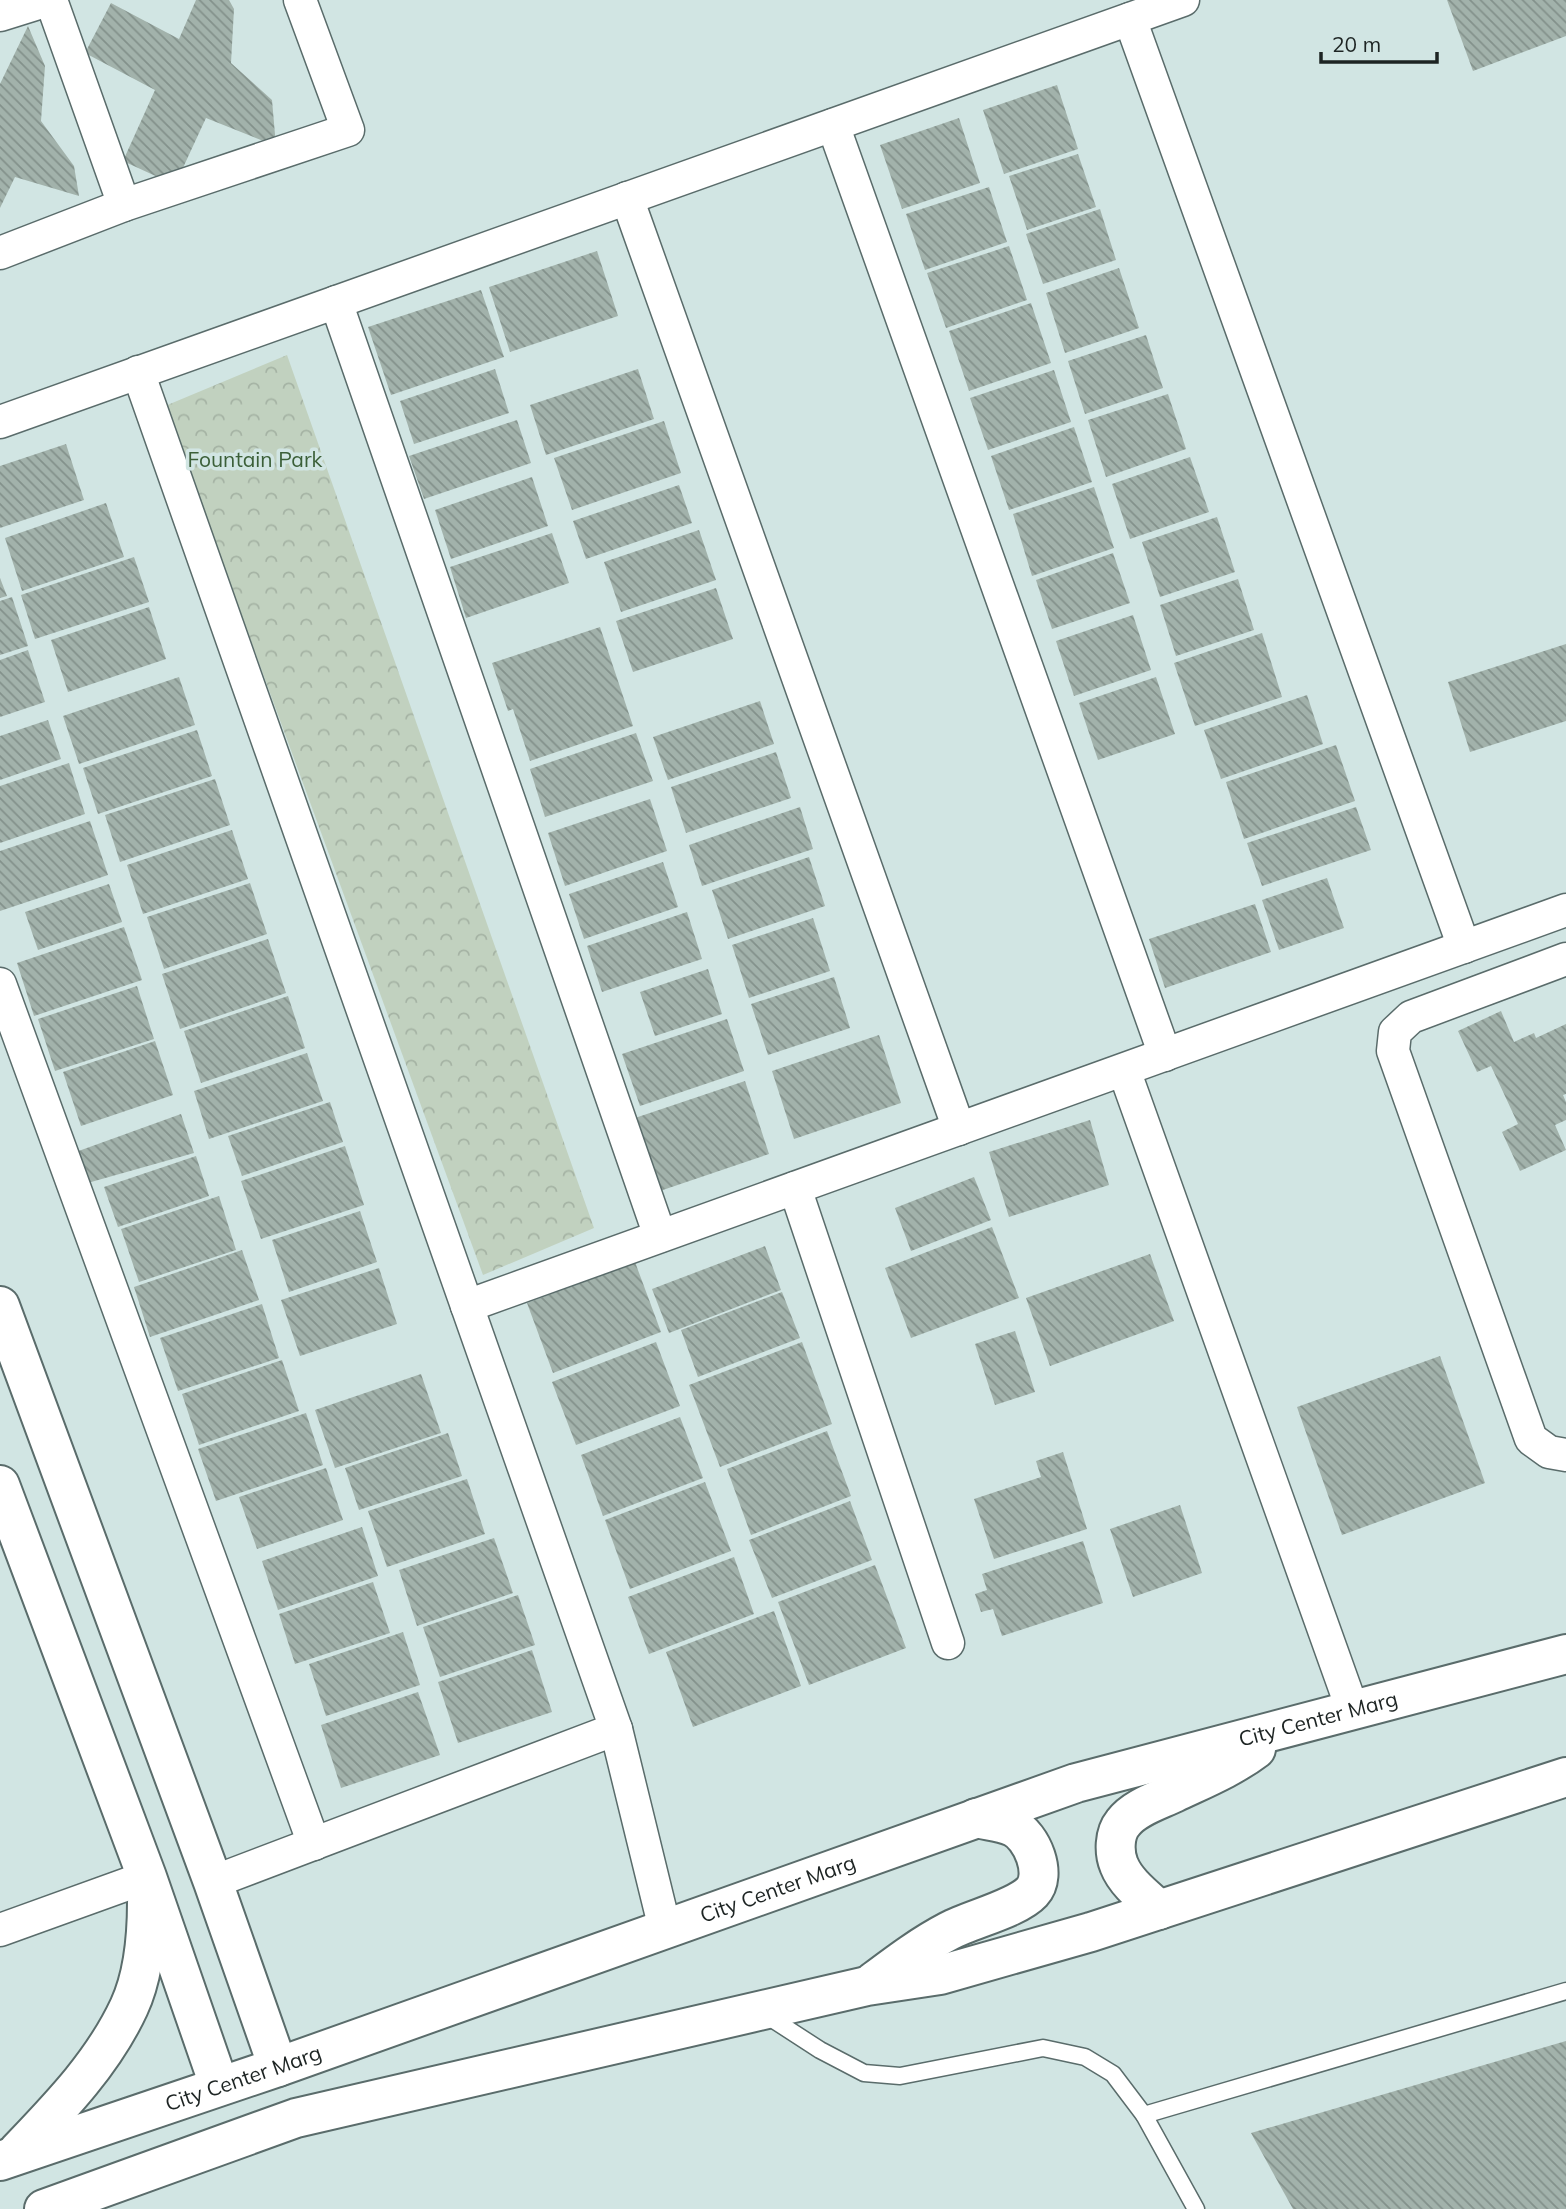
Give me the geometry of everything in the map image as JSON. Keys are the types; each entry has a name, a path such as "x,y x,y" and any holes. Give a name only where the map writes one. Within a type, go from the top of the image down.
{"street":[{"path":"0,15 49,0 124,205"},
{"path":"0,253 124,205 348,130 300,0"},
{"path":"0,422 1183,0"},
{"path":"1130,19 1464,947"},
{"path":"833,125 1165,1055"},
{"path":"626,198 959,1129"},
{"path":"336,302 660,1236"},
{"path":"138,372 616,1729 666,1929"},
{"path":"467,1306 1566,910"},
{"path":"1566,959 1411,1017 1395,1032 1393,1051 1531,1438 1549,1452 1566,1455"},
{"path":"0,984 314,1844"},
{"path":"1124,1070 1353,1711"},
{"path":"795,1188 948,1643"},
{"path":"0,1306 213,1882 278,2067"},
{"path":"0,1485 146,1877 219,2085"},
{"name":"City Center Marg","path":"6,2159 278,2067 1076,1783 1566,1654"},
{"path":"213,1882 616,1729"},
{"path":"1158,1910 1133,1886 1119,1867 1117,1835 1122,1824 1144,1807 1247,1755 1283,1729"},
{"path":"44,2209 296,2118 867,1986 940,1975 1091,1932 1566,1777"},
{"path":"867,1986 909,1955 950,1930 1014,1903 1035,1889 1041,1876 1025,1838 1016,1828 976,1818"},
{"path":"0,1930 146,1877"},
{"path":"6,2159 79,2086 130,2006 144,1952 146,1877"}],"lane":[{"path":"1144,2115 1566,1991"},
{"path":"761,2012 820,2050 864,2073 900,2076 1043,2048 1085,2057 1113,2074 1144,2115 1196,2209"}],"green space":[{"name":"Fountain Park","path":"287,355 594,1228 483,1275 165,406"}],"building":[{"path":"196,0 229,0 234,9 231,63 272,100 276,146 206,118 175,185 123,161 155,90 85,53 111,3 179,39"},
{"path":"1447,0 1566,0 1566,36 1473,71"},
{"path":"28,26 45,66 41,121 74,166 79,196 15,177 0,208 0,84"},
{"path":"1057,85 1078,149 1004,174 983,110"},
{"path":"959,118 980,183 902,209 880,145"},
{"path":"1078,154 1096,207 1027,230 1009,176"},
{"path":"989,187 1007,242 925,270 906,214"},
{"path":"1100,209 1116,260 1043,284 1026,234"},
{"path":"1009,246 1027,300 946,328 927,273"},
{"path":"597,251 618,316 510,352 489,287"},
{"path":"1119,268 1139,328 1065,353 1046,293"},
{"path":"481,290 504,357 391,395 368,327"},
{"path":"1031,303 1051,363 969,391 949,331"},
{"path":"1146,335 1163,388 1085,414 1068,361"},
{"path":"495,369 509,413 414,444 400,401"},
{"path":"638,369 654,419 546,455 530,405"},
{"path":"1054,370 1071,422 988,450 970,398"},
{"path":"1168,394 1186,449 1106,477 1088,420"},
{"path":"517,420 531,463 424,499 409,456"},
{"path":"664,421 681,473 572,510 554,458"},
{"path":"1074,427 1092,482 1009,510 991,456"},
{"path":"66,444 84,500 0,528 0,466"},
{"path":"1190,457 1209,512 1130,539 1112,484"},
{"path":"532,477 548,526 451,559 435,510"},
{"path":"679,485 692,523 586,559 573,521"},
{"path":"1094,487 1114,548 1032,576 1013,514"},
{"path":"106,503 124,557 22,591 5,538"},
{"path":"1217,517 1235,572 1160,597 1142,542"},
{"path":"699,530 716,580 621,612 604,562"},
{"path":"552,533 569,583 466,618 450,567"},
{"path":"1113,553 1130,603 1052,629 1036,580"},
{"path":"134,557 149,602 35,639 21,595"},
{"path":"0,578 7,596 0,598"},
{"path":"1238,579 1254,630 1176,656 1160,605"},
{"path":"716,588 733,639 633,672 616,621"},
{"path":"12,597 28,646 0,655 0,601"},
{"path":"149,607 166,659 68,692 51,640"},
{"path":"1133,615 1151,670 1074,696 1056,641"},
{"path":"600,627 633,726 530,761 513,709 508,711 492,663"},
{"path":"1262,633 1282,697 1195,726 1174,663"},
{"path":"1566,644 1566,721 1470,752 1448,682"},
{"path":"28,650 45,702 0,717 0,660"},
{"path":"179,677 195,725 79,764 63,716"},
{"path":"1156,677 1175,734 1098,760 1079,703"},
{"path":"1307,695 1323,744 1221,779 1204,730"},
{"path":"760,701 774,744 668,780 653,737"},
{"path":"48,720 61,759 0,780 0,736"},
{"path":"197,730 212,776 98,814 83,768"},
{"path":"636,733 653,781 545,817 530,769"},
{"path":"1336,745 1355,801 1244,839 1226,782"},
{"path":"776,752 791,798 686,833 671,787"},
{"path":"69,763 85,814 0,843 0,786"},
{"path":"215,779 230,825 120,862 105,815"},
{"path":"650,799 667,851 565,886 548,833"},
{"path":"800,807 813,849 702,886 689,845"},
{"path":"1356,807 1371,850 1262,886 1247,843"},
{"path":"90,821 108,875 0,911 0,851"},
{"path":"232,830 248,879 143,914 127,865"},
{"path":"809,857 825,906 728,939 712,890"},
{"path":"663,862 678,907 584,939 569,894"},
{"path":"1327,878 1344,928 1279,950 1262,900"},
{"path":"250,883 267,934 164,969 147,917"},
{"path":"109,884 122,922 38,950 25,912"},
{"path":"1255,904 1271,952 1165,988 1149,939"},
{"path":"687,912 702,959 602,992 587,946"},
{"path":"813,918 830,971 749,998 732,945"},
{"path":"124,927 142,980 34,1016 17,963"},
{"path":"268,939 286,993 180,1029 162,974"},
{"path":"708,969 722,1014 655,1036 640,992"},
{"path":"834,977 850,1028 768,1055 751,1004"},
{"path":"137,986 154,1039 55,1071 38,1019"},
{"path":"288,996 305,1048 201,1083 184,1031"},
{"path":"1501,1011 1514,1042 1534,1033 1536,1038 1566,1024 1566,1094 1563,1095 1566,1102 1566,1120 1555,1125 1566,1150 1520,1171 1502,1132 1518,1124 1491,1066 1477,1072 1458,1031"},
{"path":"727,1019 744,1071 640,1106 622,1054"},
{"path":"879,1035 901,1103 794,1139 772,1071"},
{"path":"155,1041 173,1095 81,1126 63,1072"},
{"path":"307,1053 323,1101 209,1139 194,1091"},
{"path":"745,1081 769,1154 654,1193 629,1120"},
{"path":"330,1102 343,1142 242,1176 228,1136"},
{"path":"181,1114 194,1153 84,1184 73,1153"},
{"path":"1090,1120 1109,1185 1009,1217 989,1152"},
{"path":"345,1146 364,1205 261,1239 241,1181"},
{"path":"196,1156 209,1196 118,1227 104,1187"},
{"path":"974,1177 991,1220 911,1251 895,1208"},
{"path":"219,1196 236,1250 139,1282 121,1229"},
{"path":"360,1211 377,1262 289,1292 272,1240"},
{"path":"992,1227 1019,1298 911,1338 885,1268"},
{"path":"765,1246 781,1290 669,1333 652,1289"},
{"path":"242,1250 259,1300 150,1337 134,1287"},
{"path":"1150,1254 1174,1321 1050,1366 1026,1298"},
{"path":"635,1262 661,1332 553,1373 527,1303"},
{"path":"379,1268 397,1324 300,1356 281,1300"},
{"path":"782,1292 800,1338 698,1377 681,1330"},
{"path":"262,1304 279,1358 178,1391 160,1338"},
{"path":"1015,1331 1035,1392 995,1405 975,1344"},
{"path":"656,1342 680,1406 576,1445 552,1382"},
{"path":"802,1342 832,1424 720,1467 689,1385"},
{"path":"1440,1356 1485,1483 1342,1535 1297,1407"},
{"path":"282,1360 299,1411 199,1445 182,1394"},
{"path":"421,1374 441,1433 335,1468 315,1410"},
{"path":"306,1413 323,1465 216,1501 198,1449"},
{"path":"680,1417 703,1478 603,1516 581,1455"},
{"path":"827,1431 851,1496 751,1535 727,1469"},
{"path":"448,1433 462,1476 359,1510 345,1468"},
{"path":"1063,1452 1087,1529 994,1559 974,1499 1041,1477 1036,1461"},
{"path":"326,1468 343,1520 257,1549 239,1497"},
{"path":"467,1479 485,1534 387,1567 368,1511"},
{"path":"705,1482 731,1551 630,1589 605,1520"},
{"path":"850,1501 872,1560 772,1598 749,1540"},
{"path":"1180,1505 1202,1573 1133,1597 1110,1529"},
{"path":"362,1527 378,1576 278,1610 262,1561"},
{"path":"494,1538 513,1593 417,1626 399,1570"},
{"path":"1083,1541 1103,1603 1002,1636 993,1609 981,1612 975,1594 987,1590 982,1574"},
{"path":"734,1557 754,1614 649,1654 628,1597"},
{"path":"875,1565 906,1648 809,1685 778,1602"},
{"path":"373,1582 390,1633 295,1664 279,1614"},
{"path":"518,1595 535,1645 440,1677 423,1627"},
{"path":"774,1611 801,1686 693,1727 666,1652"},
{"path":"403,1632 420,1685 326,1716 309,1664"},
{"path":"532,1650 552,1712 458,1743 438,1682"},
{"path":"418,1692 440,1755 341,1788 321,1725"},
{"path":"1566,2041 1566,2209 1293,2209 1251,2133"}]}
